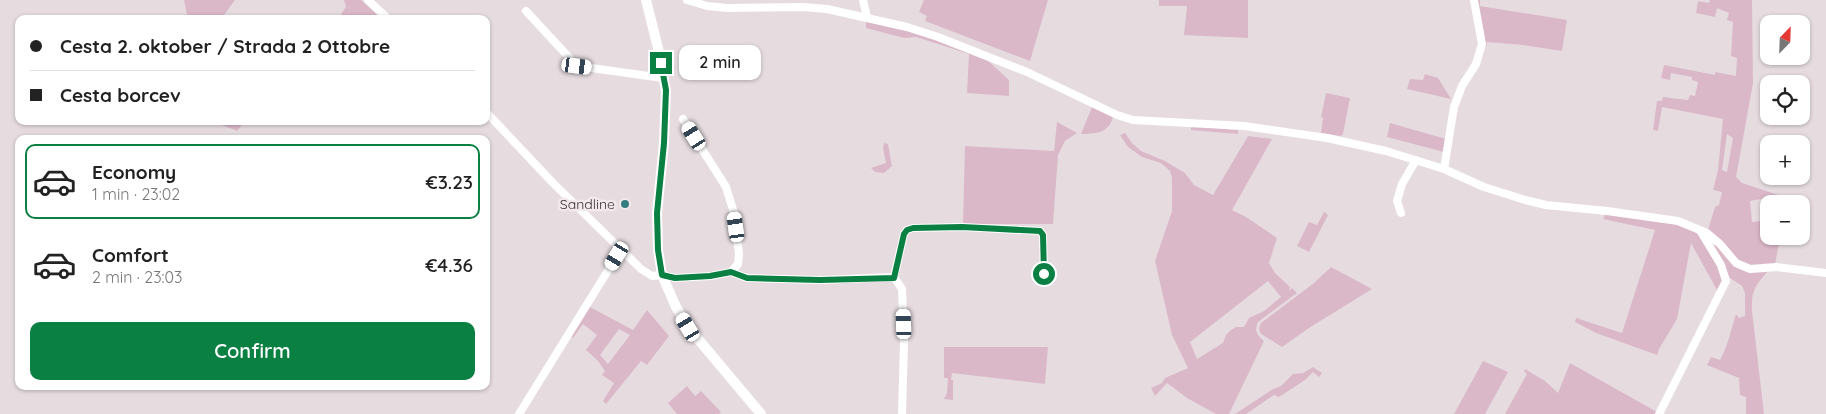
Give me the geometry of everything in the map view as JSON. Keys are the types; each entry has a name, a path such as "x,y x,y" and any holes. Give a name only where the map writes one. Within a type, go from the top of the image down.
{"street":[{"path":"368,0 384,15"},
{"path":"646,0 666,90 664,143 657,213 658,250 662,275 676,307 688,327 761,414"},
{"path":"687,0 727,8 803,7 827,9 867,17 938,37 1027,72 1117,115 1134,120 1244,126 1327,138 1386,151 1444,169 1484,187 1524,200 1546,205 1678,221 1706,233 1720,244 1741,266 1750,269 1776,267 1826,273"},
{"path":"862,0 867,17"},
{"path":"1444,169 1454,107 1462,86 1476,64 1482,44 1474,0"},
{"path":"526,11 577,66 663,78"},
{"path":"490,116 553,183 641,269 652,276 662,275 675,278 710,276 731,272 747,278 820,280 894,278"},
{"path":"683,119 726,187 731,204 739,254 738,264 731,272"},
{"path":"1401,213 1397,200 1402,184 1416,160"},
{"path":"902,414 904,342 902,289 894,278 904,234 907,230 913,228 962,227 1040,231 1043,235 1044,274"},
{"path":"1659,414 1726,280 1721,264 1705,236 1698,229"},
{"path":"519,414 617,256 618,247"}],"shaded area":[{"path":"184,0 235,0 224,15 187,15"},
{"path":"344,0 361,0 378,15 343,15 341,14 346,7"},
{"path":"924,0 1048,0 1030,61 925,21 927,16 919,12"},
{"path":"1159,0 1248,0 1248,38 1184,35 1187,6 1159,6"},
{"path":"1477,0 1480,0 1480,6 1567,20 1562,51 1487,42 1486,47 1484,47"},
{"path":"1710,0 1752,0 1753,83 1736,177 1742,183 1779,195 1760,195 1760,199 1750,201 1752,222 1760,221 1760,245 1779,245 1775,265 1751,266 1740,261 1708,230 1715,207 1719,205 1722,192 1713,190 1718,170 1723,119 1662,107 1658,131 1653,130 1657,101 1662,101 1663,97 1688,100 1690,95 1695,96 1698,82 1692,80 1692,77 1671,73 1670,80 1661,78 1664,65 1715,75 1715,72 1736,76 1737,58 1731,56 1733,22 1727,20 1729,13 1717,8 1715,17 1696,13 1698,1 1709,3","holes":["1727,134 1733,138 1727,172 1722,170"]},
{"path":"866,21 948,43 985,58 1009,80 1009,96 967,93 969,54 916,37 904,38 866,28"},
{"path":"1425,74 1438,78 1451,99 1407,89 1410,79 1423,80"},
{"path":"1326,93 1350,98 1341,136 1321,133 1323,118 1321,117"},
{"path":"1092,107 1113,116 1111,122 1109,126 1101,131 1081,134"},
{"path":"1057,122 1077,133 1065,141 1058,155 1053,224 963,224 965,146 1054,151"},
{"path":"1390,123 1446,139 1444,152 1387,137"},
{"path":"222,125 242,125 237,131"},
{"path":"1191,126 1238,130 1238,134 1191,130"},
{"path":"1125,133 1141,151 1165,161 1185,173 1194,185 1213,195 1248,136 1272,139 1232,210 1277,238 1269,263 1275,273 1290,287 1289,291 1292,288 1297,293 1258,322 1257,333 1264,341 1229,414 1216,414 1187,398 1167,383 1155,396 1151,388 1162,383 1165,378 1188,368 1172,335 1155,261 1172,211 1172,178 1170,171 1161,163 1142,157 1128,147 1120,135","holes":["1268,281 1281,297 1264,311 1249,318 1244,327 1236,327 1231,330 1226,335 1223,343 1197,359 1190,342"]},
{"path":"884,143 888,144 892,166 884,173 875,172 871,168 886,163"},
{"path":"1324,212 1328,215 1309,252 1297,246 1309,222 1317,225"},
{"path":"1606,213 1654,219 1690,229 1697,233 1705,243 1713,255 1721,274 1723,280 1718,292 1691,243 1677,319 1657,355 1596,333 1575,322 1576,318 1622,333 1655,230 1603,219"},
{"path":"1714,245 1742,270 1767,272 1759,281 1752,298 1764,414 1746,414 1746,397 1740,395 1739,378 1707,365 1711,357 1720,360 1723,355 1736,314 1739,318 1745,316 1745,293 1742,286 1730,278 1713,247"},
{"path":"1331,267 1372,289 1282,347 1261,334 1259,329 1261,323 1314,283"},
{"path":"588,306 633,330 647,310 669,336 647,365 641,361 606,404 603,401 614,383 602,375 605,371 598,361 586,350 597,335 583,324 573,338 569,335","holes":["619,329 630,335 608,364 600,355"]},
{"path":"944,347 1048,347 1045,384 952,373 953,400 944,399 947,393 948,378 944,378"},
{"path":"1483,361 1508,372 1485,414 1454,414"},
{"path":"1570,363 1657,412 1656,414 1505,414 1527,374 1524,371 1525,369 1545,381 1558,393"},
{"path":"1313,367 1322,373 1319,377 1313,372 1305,380 1279,397 1274,395 1246,414 1235,414 1273,389 1281,386 1293,374 1303,373"},
{"path":"687,386 695,396 701,391 721,412 719,414 677,414 668,403"}],"place":[{"name":"Sandline","path":"625,204"}],"route":[{"path":"661,63 666,90 664,143 657,213 658,250 662,275 675,278 710,276 731,272 747,278 820,280 894,278 904,234 907,230 913,228 962,227 1040,231 1043,235 1044,274"}]}
